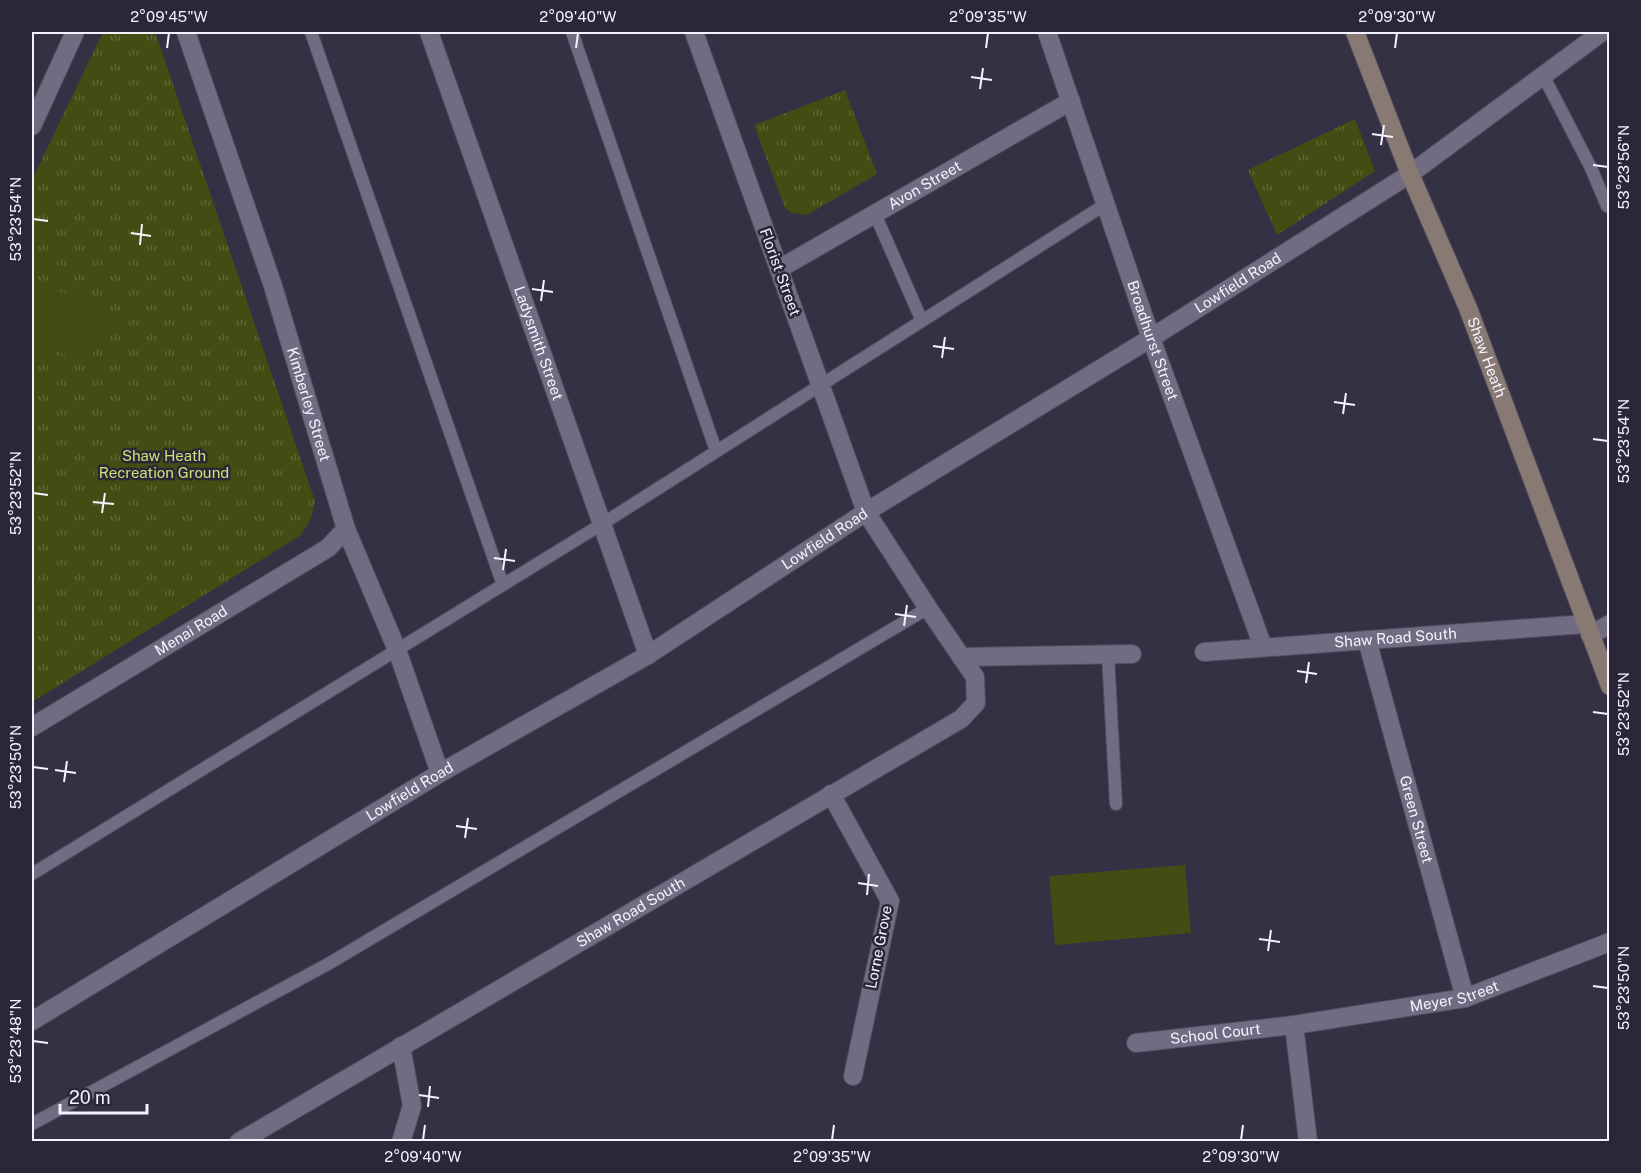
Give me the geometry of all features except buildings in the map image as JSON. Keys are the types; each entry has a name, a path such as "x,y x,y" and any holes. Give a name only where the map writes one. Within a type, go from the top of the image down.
{"main road":[{"name":"Shaw Heath","path":"1354,32 1410,174 1468,308 1610,686"}],"street":[{"path":"32,126 75,32"},
{"name":"Kimberley Street","path":"186,32 273,286 346,529 398,650 440,772"},
{"name":"Ladysmith Street","path":"429,32 648,655"},
{"name":"Florist Street","path":"694,32 866,512"},
{"name":"Broadhurst Street","path":"1047,32 1151,338 1263,647"},
{"name":"Lowfield Road","path":"32,1021 440,772 648,655 866,512 1151,338 1410,174 1602,32"},
{"name":"Avon Street","path":"779,269 1071,101"},
{"name":"Shaw Road South","path":"239,1142 961,718 976,703 975,677 927,608 866,512"},
{"name":"Menai Road","path":"32,727 328,548 346,529"},
{"path":"1588,629 1610,624"},
{"name":"Shaw Road South","path":"1204,652 1367,640 1588,629"},
{"name":"Green Street","path":"1367,640 1465,998"},
{"path":"961,657 1132,654"},
{"name":"Lorne Grove","path":"831,795 890,901 853,1076"},
{"name":"Meyer Street","path":"1294,1025 1465,998 1610,942"},
{"path":"1294,1025 1308,1142"},
{"name":"School Court","path":"1136,1043 1294,1025"},
{"path":"400,1142 412,1106 401,1046"}],"lane":[{"path":"311,32 503,585"},
{"path":"572,32 716,451"},
{"path":"1543,75 1591,168 1607,206"},
{"path":"32,874 602,524 1106,204"},
{"path":"875,214 922,321"},
{"path":"32,1124 328,964 927,608"},
{"path":"1108,654 1116,804"}],"green space":[{"name":"Shaw Heath Recreation Ground","path":"103,32 155,32 315,501 311,518 301,535 32,702 32,180"},
{"path":"845,90 877,174 807,215 792,213 785,208 754,125"},
{"path":"1355,119 1375,171 1277,235 1248,170"},
{"path":"32,281 108,310 88,363 32,342"},
{"path":"1185,865 1191,933 1055,945 1049,876"}]}
